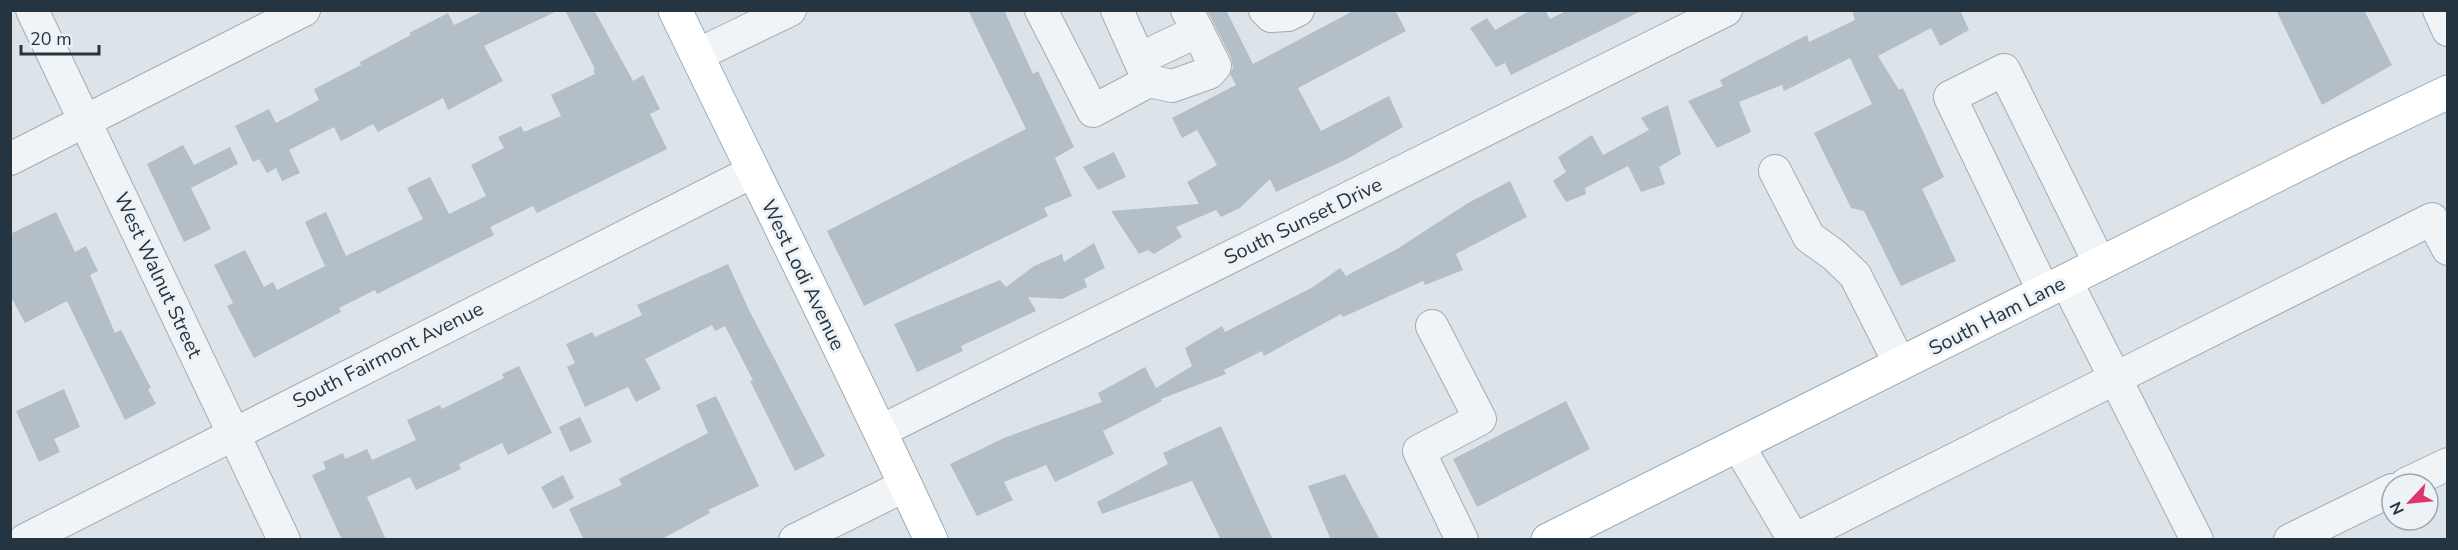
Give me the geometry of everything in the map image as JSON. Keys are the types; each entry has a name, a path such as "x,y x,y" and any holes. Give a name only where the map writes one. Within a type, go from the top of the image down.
{"main road":[{"name":"West Lodi Avenue","path":"675,10 752,172 881,431 931,540"},
{"name":"South Ham Lane","path":"1548,540 2341,143 2448,92"}],"street":[{"name":"West Walnut Street","path":"32,10 284,540"},
{"path":"10,159 304,10"},
{"path":"697,55 790,10"},
{"path":"1041,10 1093,111 1144,70 1193,21 1215,66 1209,73 1173,86 1144,70 1117,10"},
{"path":"1264,10 1271,16 1288,15 1298,10"},
{"name":"South Sunset Drive","path":"881,431 1726,10"},
{"path":"2439,10 2448,30"},
{"path":"2100,264 2004,70 1950,97 2055,287 2117,379 2197,540"},
{"path":"1775,171 1809,237 1834,255 1855,275 1900,364"},
{"name":"South Fairmont Avenue","path":"25,540 752,172"},
{"path":"1738,445 1794,540 2432,219 2448,249"},
{"path":"1432,326 1480,419 1419,451 1462,540"},
{"path":"2431,472 2448,464"},
{"path":"795,540 906,485"},
{"path":"2290,540 2380,496"}],"building":[{"path":"485,10 559,10 484,46 503,81 448,110 443,98 378,132 373,124 341,141 334,127 289,150 300,173 282,181 276,168 267,173 259,159 253,162 235,126 269,109 276,123 319,100 314,89 361,65 360,62 411,35 409,33 448,13 454,25"},
{"path":"565,10 594,10 633,81 643,75 660,109 650,114 667,149 537,213 533,206 490,227 494,235 377,294 375,290 339,308 341,312 254,358 227,306 233,303 214,265 245,250 264,287 273,282 277,290 325,266 305,222 326,212 346,256 423,219 407,188 430,177 449,214 486,196 471,165 504,148 498,137 521,126 524,132 561,116 551,95 595,74 593,70 595,69"},
{"path":"968,10 1004,10 1033,74 1038,71 1074,147 1055,158 1072,196 1044,208 1048,216 864,306 827,231 1026,129"},
{"path":"1207,10 1226,10 1253,64 1355,10 1395,10 1406,31 1298,88 1321,131 1389,96 1403,127 1347,159 1276,192 1270,179 1240,208 1221,217 1216,210 1176,227 1182,237 1154,254 1148,250 1139,254 1111,211 1199,204 1187,182 1217,165 1197,130 1182,138 1172,118 1236,85 1230,74 1233,68 1231,58"},
{"path":"1531,10 1545,10 1550,19 1568,10 1643,10 1511,75 1505,63 1496,67 1470,28 1487,18 1495,30"},
{"path":"1852,10 1964,10 1961,12 1969,30 1940,46 1931,28 1878,56 1899,90 1903,88 1944,177 1922,189 1956,261 1901,286 1864,211 1851,208 1814,133 1872,104 1850,58 1784,91 1782,85 1739,102 1751,132 1717,148 1688,101 1723,86 1720,80 1807,35 1809,42 1855,20"},
{"path":"2276,10 2364,10 2392,65 2322,105"},
{"path":"1668,105 1681,154 1659,167 1665,184 1641,192 1628,166 1585,188 1586,194 1566,202 1553,181 1566,172 1558,157 1592,135 1603,155 1649,130 1641,118"},
{"path":"183,145 194,165 230,147 238,164 191,188 211,229 184,242 147,164"},
{"path":"1114,152 1126,177 1098,190 1083,167"},
{"path":"1510,181 1527,217 1456,254 1463,270 1425,285 1423,281 1343,317 1341,314 1264,356 1262,351 1224,370 1226,374 1161,399 1162,401 1103,431 1114,454 1055,482 1046,465 1004,482 1013,500 977,516 950,464 1004,438 1102,402 1098,393 1145,367 1156,388 1192,366 1185,348 1222,326 1225,332 1313,287 1340,268 1346,276 1397,249 1468,203"},
{"path":"56,212 75,252 86,246 98,271 90,275 115,333 121,330 151,388 148,389 156,404 125,420 67,301 25,323 10,295 10,234"},
{"path":"1094,243 1105,268 1084,279 1087,287 1062,299 1028,297 1036,311 961,346 963,351 917,372 894,324 1000,280 1006,287 1034,266 1062,254 1064,262"},
{"path":"728,264 749,310 825,456 795,471 725,326 715,331 712,325 645,359 661,389 636,402 628,387 585,407 567,367 575,363 566,344 592,332 595,337 642,315 637,305"},
{"path":"519,366 552,433 508,455 502,443 459,464 461,469 416,490 410,477 367,497 386,540 342,540 312,475 326,469 323,462 343,453 345,459 367,449 372,460 416,440 407,420 440,405 442,409 504,378 502,374"},
{"path":"64,389 80,427 54,439 60,452 39,462 16,411"},
{"path":"716,396 759,486 708,510 710,513 660,540 584,540 569,509 622,485 619,479 708,433 696,405"},
{"path":"1566,401 1590,449 1477,507 1453,459"},
{"path":"580,417 592,442 570,452 559,427"},
{"path":"1221,426 1273,540 1221,540 1192,481 1102,514 1097,502 1168,464 1163,453"},
{"path":"1345,474 1380,540 1331,540 1308,486"},
{"path":"563,475 574,498 553,509 541,487"}]}
